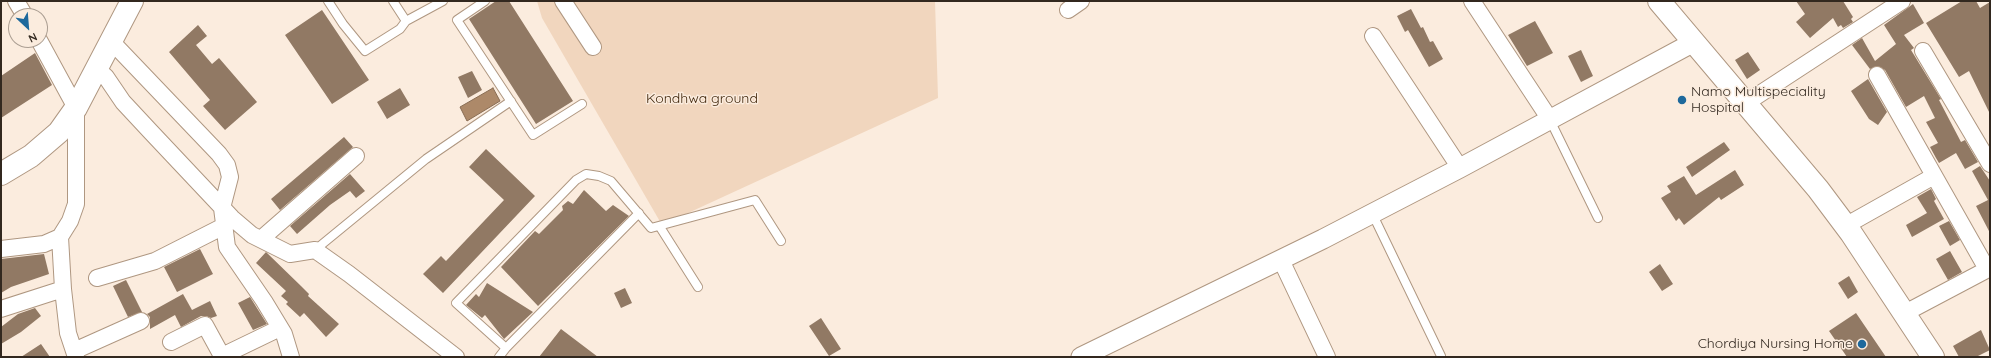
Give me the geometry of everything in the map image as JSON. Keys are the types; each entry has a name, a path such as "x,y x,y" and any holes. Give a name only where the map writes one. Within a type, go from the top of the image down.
{"main road":[{"path":"1,174 37,151 59,132 76,108 132,1"},
{"path":"1659,1 1818,189 1905,313 1928,355"}],"street":[{"path":"563,1 593,47"},
{"path":"1472,1 1550,118"},
{"path":"1746,103 1902,1"},
{"path":"1373,36 1460,168"},
{"path":"111,41 219,154 227,165 230,177 222,208 227,247 284,334 291,357"},
{"path":"1081,357 1280,260 1460,168 1550,118 1694,42"},
{"path":"1,249 44,244 60,237 70,221 76,204 76,108 43,48"},
{"path":"1923,51 1990,164"},
{"path":"97,69 106,77 123,102 222,208 252,235 290,254 315,250 349,274 456,357"},
{"path":"1877,74 1988,268 1905,313"},
{"path":"260,239 356,156"},
{"path":"1845,226 1934,176"},
{"path":"97,278 155,261 224,226"},
{"path":"60,237 63,289 68,333 75,354 141,321"},
{"path":"1280,260 1327,357"},
{"path":"1,309 63,289"},
{"path":"171,342 206,325 222,356 280,328"}],"lane":[{"path":"328,1 343,24 365,51 400,29 406,21 442,1"},
{"path":"393,1 406,21"},
{"path":"485,1 457,20 533,135 582,104"},
{"path":"315,250 426,159 511,101"},
{"path":"1550,118 1598,218"},
{"path":"506,348 456,303 576,180 586,174 599,176 611,182 651,228 660,227 755,200 782,241"},
{"path":"1372,212 1441,356"},
{"path":"499,357 506,348 639,214"},
{"path":"660,227 698,287"}],"green space":[{"name":"Kondhwa ground","path":"537,1 935,1 938,98 662,225 542,18"}],"shaded area":[{"path":"493,88 500,101 467,121 460,107"}],"building":[{"path":"496,1 509,1 573,101 536,124 469,19"},
{"path":"1796,1 1843,1 1853,17 1851,19 1853,22 1843,28 1841,25 1838,27 1833,18 1810,38 1796,22 1805,14"},
{"path":"1962,1 1976,1 1980,8 1990,2 1990,114 1969,71 1959,77 1926,23"},
{"path":"1913,4 1924,23 1904,35 1914,48 1911,50 1941,99 1939,100 1961,142 1965,140 1978,162 1965,169 1956,153 1939,163 1936,158 1930,147 1938,143 1926,122 1935,118 1924,96 1906,107 1885,70 1877,66 1870,69 1852,45 1862,38 1875,61 1896,44 1884,25"},
{"path":"1411,9 1421,28 1423,27 1430,42 1433,41 1443,59 1429,67 1408,30 1405,32 1397,16"},
{"path":"322,10 369,80 332,104 285,35"},
{"path":"1535,21 1553,53 1527,66 1508,35"},
{"path":"198,25 207,36 196,45 212,64 219,58 257,102 225,130 203,106 210,100 169,52"},
{"path":"1581,50 1593,76 1581,82 1568,56"},
{"path":"1748,52 1760,70 1747,79 1735,60"},
{"path":"35,53 52,85 1,118 1,76"},
{"path":"472,71 482,90 468,98 458,77"},
{"path":"1868,79 1887,112 1878,125 1869,119 1851,91"},
{"path":"400,88 410,105 387,119 377,102"},
{"path":"344,137 353,147 280,210 271,199"},
{"path":"1724,142 1730,150 1692,177 1686,167"},
{"path":"486,149 535,196 443,293 423,274 441,256 446,261 504,200 469,167"},
{"path":"1980,166 1990,181 1990,233 1976,206 1988,200 1972,171"},
{"path":"1735,170 1744,185 1721,200 1719,197 1684,225 1679,218 1676,221 1661,198 1671,192 1667,186 1684,176 1696,195"},
{"path":"350,174 365,191 356,198 350,191 330,205 297,234 290,226"},
{"path":"1931,189 1936,199 1934,201 1944,219 1912,237 1906,225 1927,213 1917,197"},
{"path":"584,190 606,211 613,205 629,216 538,306 501,267 535,231 539,234 563,210 562,206 568,201 573,204"},
{"path":"1949,221 1960,240 1950,246 1939,226"},
{"path":"200,249 213,274 177,292 164,267"},
{"path":"1950,251 1962,272 1948,280 1936,259"},
{"path":"266,252 309,294 308,296 339,324 326,337 304,313 300,317 286,304 288,302 281,296 286,291 256,263"},
{"path":"44,254 49,274 11,287 1,293 1,259"},
{"path":"1660,264 1673,284 1662,291 1649,272"},
{"path":"1849,276 1858,292 1848,299 1838,283"},
{"path":"126,280 142,312 128,317 113,286"},
{"path":"487,283 533,312 504,339 485,315 482,318 466,305 476,294 479,297"},
{"path":"625,288 632,303 621,308 614,293"},
{"path":"183,294 192,310 210,301 217,316 211,318 201,316 181,327 175,315 150,329 150,317 147,314"},
{"path":"250,297 267,324 253,330 238,303"},
{"path":"35,308 41,316 21,332 1,344 1,327 18,314"},
{"path":"1856,313 1886,357 1847,357 1829,331"},
{"path":"821,318 841,349 829,356 809,326"},
{"path":"561,329 598,357 539,357"},
{"path":"1981,330 1990,350 1976,357 1959,357 1953,346"},
{"path":"41,344 50,357 21,357"}],"place":[{"name":"Namo Multispeciality Hospital","path":"1682,100"},
{"name":"Chordiya Nursing Home","path":"1862,344"}]}
